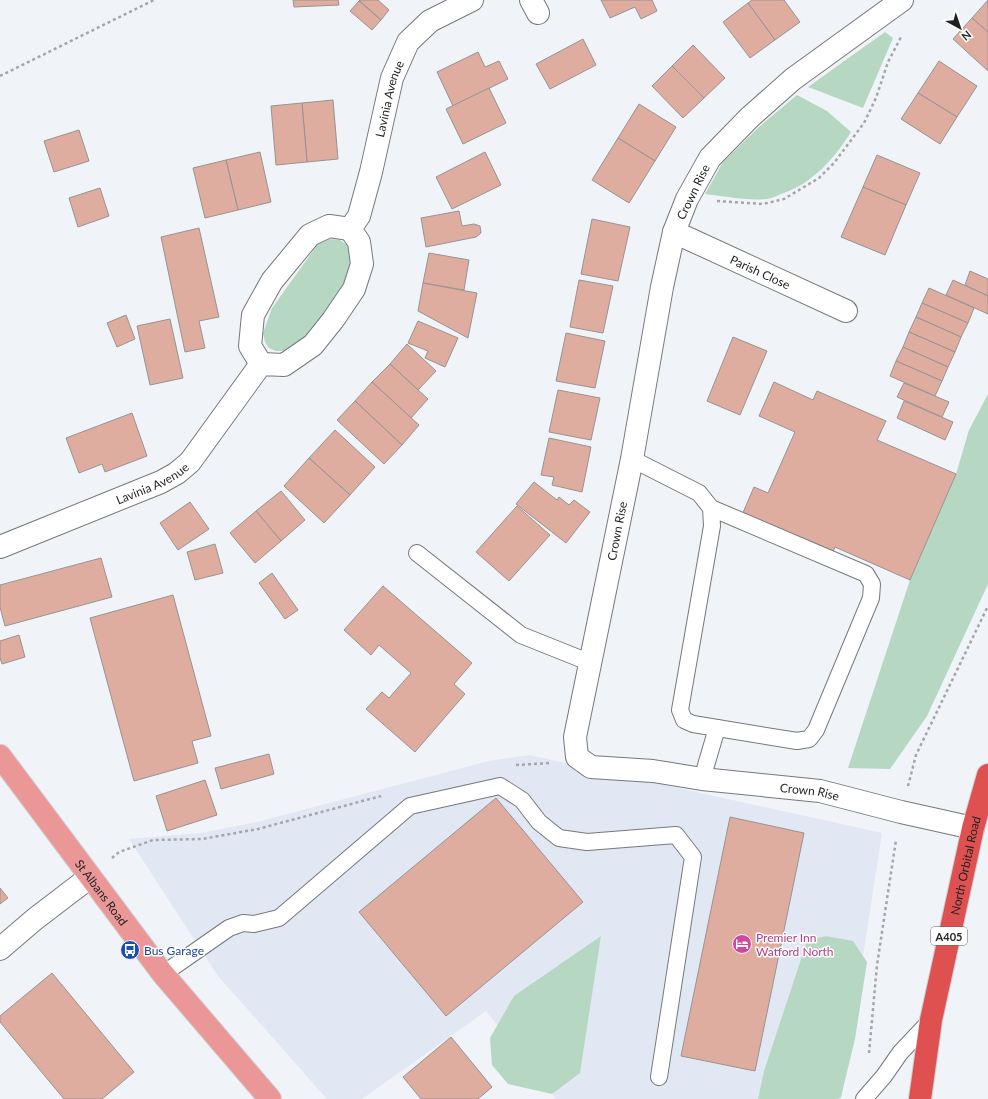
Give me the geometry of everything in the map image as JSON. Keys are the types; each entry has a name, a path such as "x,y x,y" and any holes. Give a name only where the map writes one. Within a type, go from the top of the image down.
{"highway":[{"name":"North Orbital Road","path":"920,1099 931,1020 973,828 988,775"}],"main road":[{"name":"St Albans Road","path":"0,756 163,974 270,1099"}],"street":[{"name":"Lavinia Avenue","path":"350,229 360,216 372,172 392,78 408,42 430,22 472,0"},
{"name":"Crown Rise","path":"902,0 794,79 750,118 710,158 687,199 674,232 662,287 632,459 575,737 577,757 591,767 653,771 702,779 820,791 901,812 973,828"},
{"path":"330,226 350,229 359,242 362,264 354,289 333,320 313,345 284,365 262,364 250,346 253,315 272,281 310,235 330,226"},
{"name":"Parish Close","path":"674,232 846,311"},
{"name":"Lavinia Avenue","path":"0,547 161,482 177,473 190,462 262,364"},
{"path":"0,949 35,919 90,877"}],"lane":[{"path":"632,459 699,493 711,508 866,574 872,584 871,598 816,730 809,738 797,741 693,724 684,720 680,710 712,526 711,508"},
{"path":"417,553 521,635 591,663"},
{"path":"702,779 717,728"},
{"path":"163,974 229,928 243,923 254,924 279,918 410,806 500,786 522,800 539,822 559,838 587,842 676,835 693,857 659,1077"},
{"path":"866,1097 884,1076 900,1053 931,1020"}],"path":[{"path":"0,76 154,0"},
{"path":"710,200 763,204 784,199 819,178 834,163 864,123 876,98 888,62 901,36"},
{"path":"866,1097 866,1077 877,965 901,812 916,755 988,606"},
{"path":"513,765 562,763 577,757"},
{"path":"90,877 119,852 153,840 202,839 258,829 387,795"}],"shaded area":[{"path":"529,755 882,833 841,1099 556,1099 486,1011 362,1099 327,1099 218,976 129,839 200,833 257,822 489,761"}],"green space":[{"path":"885,32 893,38 863,108 808,87"},
{"path":"797,95 827,111 851,132 830,161 803,184 792,190 770,198 744,199 705,194 723,162 760,126"},
{"path":"329,239 340,240 347,245 352,257 354,270 340,296 306,338 294,347 284,351 276,351 269,348 265,342 263,333 272,308 318,244"},
{"path":"988,394 988,584 927,716 890,769 848,768 910,580 956,474 969,430"},
{"path":"601,936 580,1073 552,1094 508,1084 492,1065 490,1038 514,996"},
{"path":"826,936 853,941 867,962 855,1039 841,1097 838,1099 758,1099 764,1071 807,941"}],"building":[{"path":"293,0 338,0 339,5 294,7"},
{"path":"359,0 378,0 389,10 381,20"},
{"path":"601,0 652,0 657,11 641,19 635,7 610,18"},
{"path":"752,0 784,0 800,22 775,40 748,3"},
{"path":"988,0 988,32 972,18"},
{"path":"359,1 381,20 372,30 350,11"},
{"path":"748,3 775,40 750,58 723,22"},
{"path":"972,18 988,32 988,71 953,39"},
{"path":"583,39 596,65 550,89 536,64"},
{"path":"693,45 725,78 704,98 672,66"},
{"path":"478,52 485,67 499,61 508,79 453,106 437,72"},
{"path":"939,61 977,86 957,117 918,93"},
{"path":"672,66 704,98 683,118 652,86"},
{"path":"489,88 506,123 463,144 446,109"},
{"path":"918,93 957,117 940,144 901,119"},
{"path":"333,100 338,159 307,162 302,103"},
{"path":"302,103 307,162 276,165 271,106"},
{"path":"639,104 676,127 655,161 618,138"},
{"path":"79,130 89,161 54,172 44,141"},
{"path":"618,138 655,161 629,203 592,180"},
{"path":"260,152 271,202 238,210 226,160"},
{"path":"485,152 501,185 452,209 436,177"},
{"path":"877,155 920,173 906,205 863,187"},
{"path":"226,160 238,210 205,218 193,168"},
{"path":"863,187 906,205 885,255 841,237"},
{"path":"100,188 109,216 78,227 69,198"},
{"path":"459,211 462,226 474,224 480,226 481,233 476,237 426,247 421,218"},
{"path":"592,219 630,227 618,281 581,274"},
{"path":"199,228 219,317 199,321 205,348 185,352 161,237"},
{"path":"429,253 469,260 464,290 423,283"},
{"path":"970,271 988,279 988,296 965,285"},
{"path":"579,280 613,286 603,333 570,327"},
{"path":"953,280 988,296 988,314 946,295"},
{"path":"423,283 477,293 468,338 418,311"},
{"path":"929,288 974,308 968,323 922,303"},
{"path":"922,303 968,323 961,337 916,317"},
{"path":"126,315 135,339 117,347 107,323"},
{"path":"916,317 961,337 955,352 909,332"},
{"path":"170,319 183,378 150,385 137,326"},
{"path":"418,321 458,338 445,367 425,358 428,351 408,343"},
{"path":"909,332 955,352 948,367 903,347"},
{"path":"566,333 605,341 595,388 556,381"},
{"path":"733,337 767,351 740,415 707,401"},
{"path":"407,344 436,371 418,390 390,364"},
{"path":"903,347 948,367 942,381 896,361"},
{"path":"896,361 942,381 935,396 890,376"},
{"path":"390,364 428,399 411,418 372,382"},
{"path":"372,382 419,425 402,445 355,401"},
{"path":"774,382 813,400 817,391 886,421 877,440 956,474 910,580 835,547 832,554 742,515 754,487 768,493 795,432 759,416"},
{"path":"904,383 949,402 942,417 897,397"},
{"path":"558,390 600,398 591,440 549,432"},
{"path":"355,401 402,445 384,464 337,420"},
{"path":"904,401 953,422 945,440 897,418"},
{"path":"132,413 147,456 105,472 102,464 79,473 66,438"},
{"path":"335,430 375,467 350,495 309,458"},
{"path":"549,438 591,447 582,492 552,485 554,477 541,475"},
{"path":"309,458 350,495 324,523 284,486"},
{"path":"534,482 557,500 559,497 569,505 574,500 590,512 566,543 516,504"},
{"path":"281,491 305,520 281,541 256,511"},
{"path":"190,502 209,529 178,550 160,523"},
{"path":"517,506 550,535 509,581 476,552"},
{"path":"256,511 281,541 255,563 230,533"},
{"path":"215,544 223,573 195,580 187,552"},
{"path":"101,558 112,597 5,626 0,607 0,585"},
{"path":"272,573 298,610 285,619 259,583"},
{"path":"383,586 472,663 454,684 465,694 415,752 366,709 382,692 389,698 411,673 379,645 371,655 344,630"},
{"path":"173,595 211,736 192,741 198,763 134,781 90,618"},
{"path":"19,635 25,657 2,664 0,658 0,641"},
{"path":"269,754 274,774 221,789 215,768"},
{"path":"205,780 217,815 167,831 156,796"},
{"path":"496,798 583,902 446,1016 359,912"},
{"name":"Premier Inn Watford North","path":"730,817 804,833 755,1071 681,1056"},
{"path":"0,888 8,898 0,904"},
{"path":"52,973 134,1072 102,1099 64,1099 0,1022 0,1016"},
{"path":"451,1037 492,1087 478,1099 421,1099 403,1077"}],"place":[{"name":"Premier Inn Watford North","path":"742,944"},
{"name":"Bus Garage","path":"130,950"}]}
